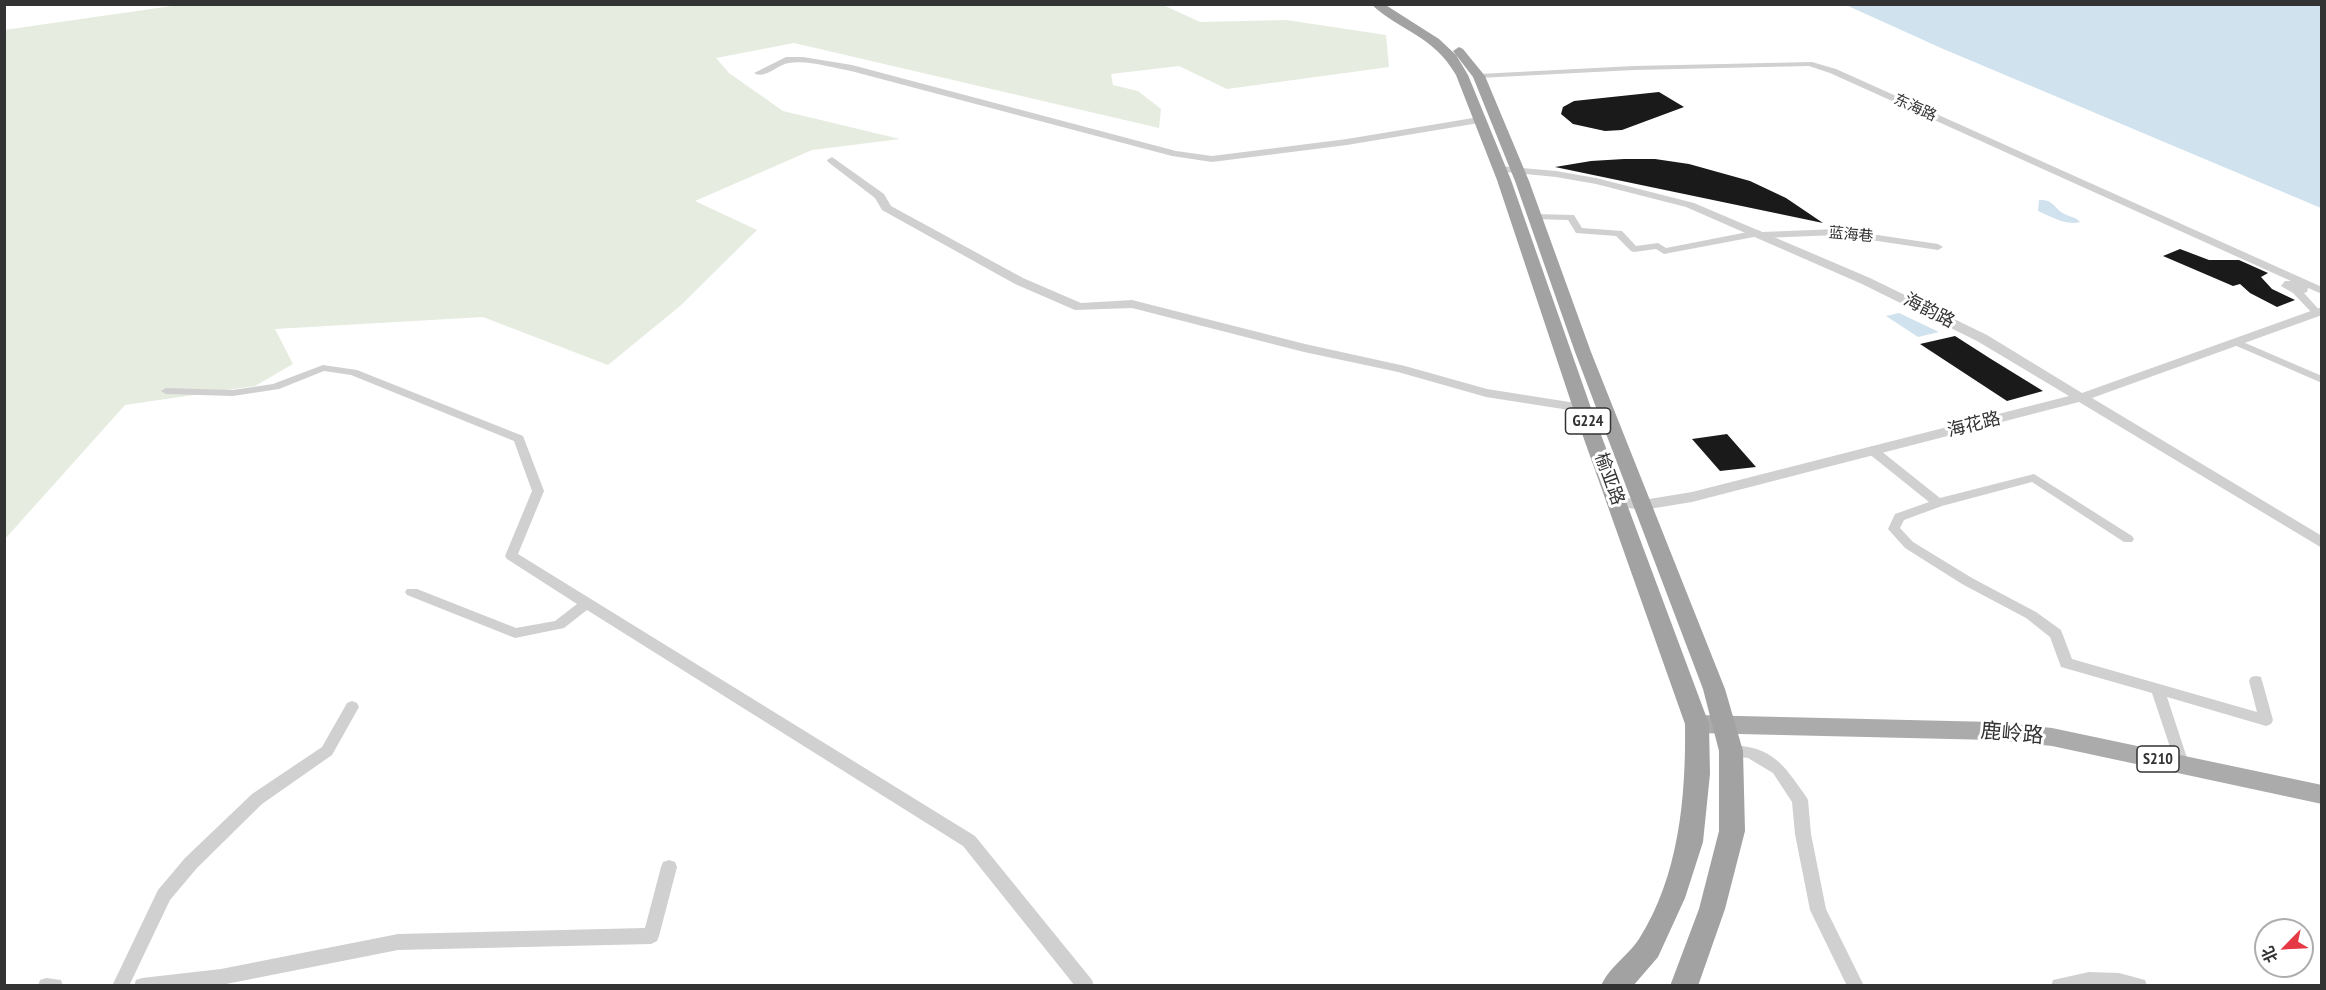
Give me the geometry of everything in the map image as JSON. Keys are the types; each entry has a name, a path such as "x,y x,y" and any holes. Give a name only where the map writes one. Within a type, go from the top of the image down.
{"highway":[{"name":"榆亚路","path":"1376,4 1435,41 1452,58 1462,75 1479,120 1535,217 1583,352 1714,689 1731,751 1732,831 1712,909 1684,986"},
{"name":"榆亚路","path":"1389,4 1462,53 1479,76 1582,408 1697,724 1698,774 1690,842 1672,898 1648,948 1615,986"}],"main road":[{"name":"鹿岭路","path":"1697,724 1993,730 2052,737 2322,795"}],"street":[{"path":"759,73 786,60 803,60 852,68 1164,152 1212,159 1347,142 1479,120"},
{"name":"东海路","path":"1479,76 1670,67 1809,64 1833,71 2322,291"},
{"path":"832,160 880,196 886,208 1018,280 1079,307 1132,304 1304,348 1400,369 1486,393 1582,408"},
{"name":"海韵路","path":"1508,170 1566,176 1653,195 1690,205 1761,234 1982,338 2322,543"},
{"name":"蓝海巷","path":"1535,217 1571,217 1579,231 1619,233 1634,249 1658,246 1664,251 1761,234 1837,232 1938,248"},
{"path":"2280,271 2293,287 2319,311"},
{"name":"海花路","path":"1618,502 1643,505 1692,497 2083,397 2319,311"},
{"path":"2236,342 2322,380"},
{"path":"166,391 233,393 275,387 322,368 353,372 519,439 538,491 511,556 969,841 1086,986"},
{"path":"1872,450 1938,503"},
{"path":"2127,539 2034,478 1938,503 1899,517 1894,529 1909,545 1967,581 2031,615 2056,634 2066,663 2266,720 2256,681"},
{"path":"412,592 516,633 559,625 587,603"},
{"path":"2157,688 2182,764"},
{"path":"120,986 164,895 191,863 257,799 327,752 352,707"},
{"path":"1731,751 1750,752 1778,769 1800,800 1803,834 1818,909 1856,986"},
{"path":"142,986 220,976 398,942 651,936 669,867"},
{"path":"2059,986 2090,979 2121,980 2139,986"},
{"path":"46,986 55,986"}],"shaded area":[{"path":"186,4 1161,4 1200,22 1286,20 1386,35 1389,67 1227,89 1179,66 1111,74 1113,85 1138,91 1161,109 1159,128 794,43 716,58 729,73 783,111 900,139 812,150 695,201 757,230 680,306 608,365 483,317 275,329 293,364 255,386 125,405 5,539 4,30"}],"water":[{"path":"1846,5 2321,5 2321,208 1941,48"},
{"path":"2039,200 2049,202 2061,212 2080,222 2064,222 2038,211"},
{"path":"1899,313 1939,332 1918,337 1886,316"}],"building":[{"path":"1659,92 1684,107 1622,130 1605,131 1573,124 1561,114 1563,107 1574,101"},
{"path":"1655,159 1689,164 1750,181 1786,198 1823,223 1555,167 1591,161"},
{"path":"2180,249 2209,260 2239,260 2268,273 2261,277 2272,289 2295,300 2277,307 2250,293 2240,284 2233,286 2163,256"},
{"path":"1955,336 2043,391 2007,401 1920,344"},
{"path":"1727,434 1756,467 1720,471 1692,439"}]}
